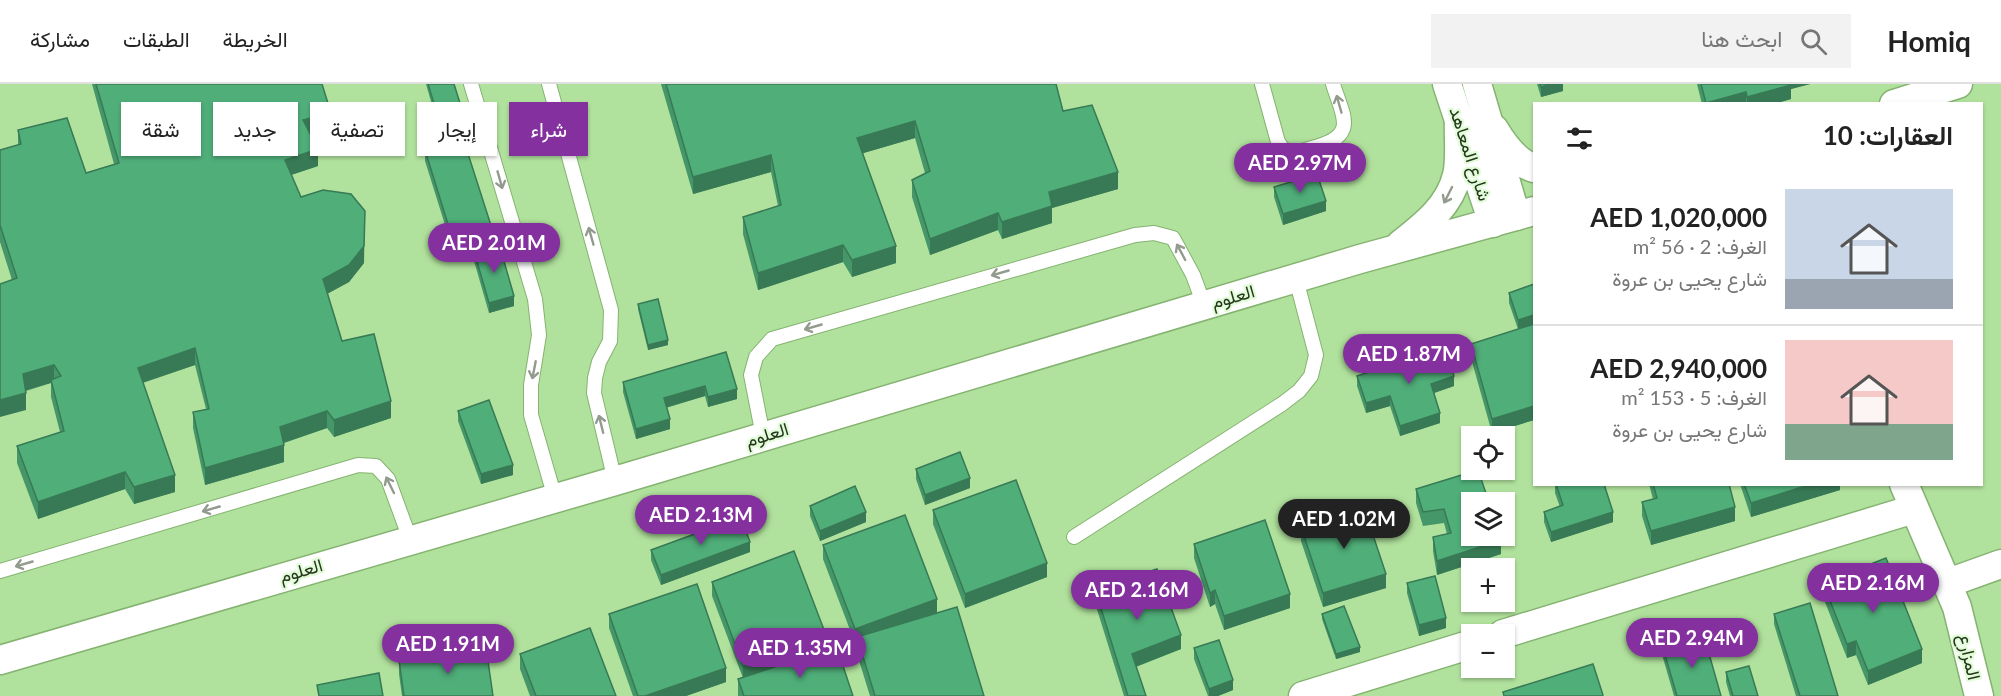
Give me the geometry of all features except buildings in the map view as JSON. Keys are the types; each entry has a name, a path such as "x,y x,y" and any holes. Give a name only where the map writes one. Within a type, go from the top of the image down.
{"street":[{"path":"1911,94 1958,84"},
{"path":"1458,96 1505,146 1529,167 1533,168"},
{"path":"1391,250 1425,225 1444,203 1457,175 1458,96"},
{"name":"شارع المعاهد","path":"1458,96 1514,217"},
{"name":"العلوم","path":"0,660 615,481 1391,250 1514,217"},
{"path":"1515,630 1909,497"},
{"name":"المزارع","path":"1909,497 1948,583 1963,628 1979,696"},
{"path":"1948,583 2001,564"},
{"path":"1303,696 1461,647"}],"lane":[{"path":"471,84 535,299 539,335 531,384 531,415 555,498"},
{"path":"549,84 611,310 610,341 599,362 594,393 615,481"},
{"path":"1262,84 1278,142 1291,153 1333,141 1340,136 1344,129 1344,120 1334,84"},
{"path":"763,436 751,375 756,357 772,339 1135,235 1154,233 1173,238 1193,275 1204,305"},
{"path":"1074,537 1299,391 1311,376 1316,355 1296,279"},
{"path":"0,571 358,465 376,466 388,479 410,540"}]}
